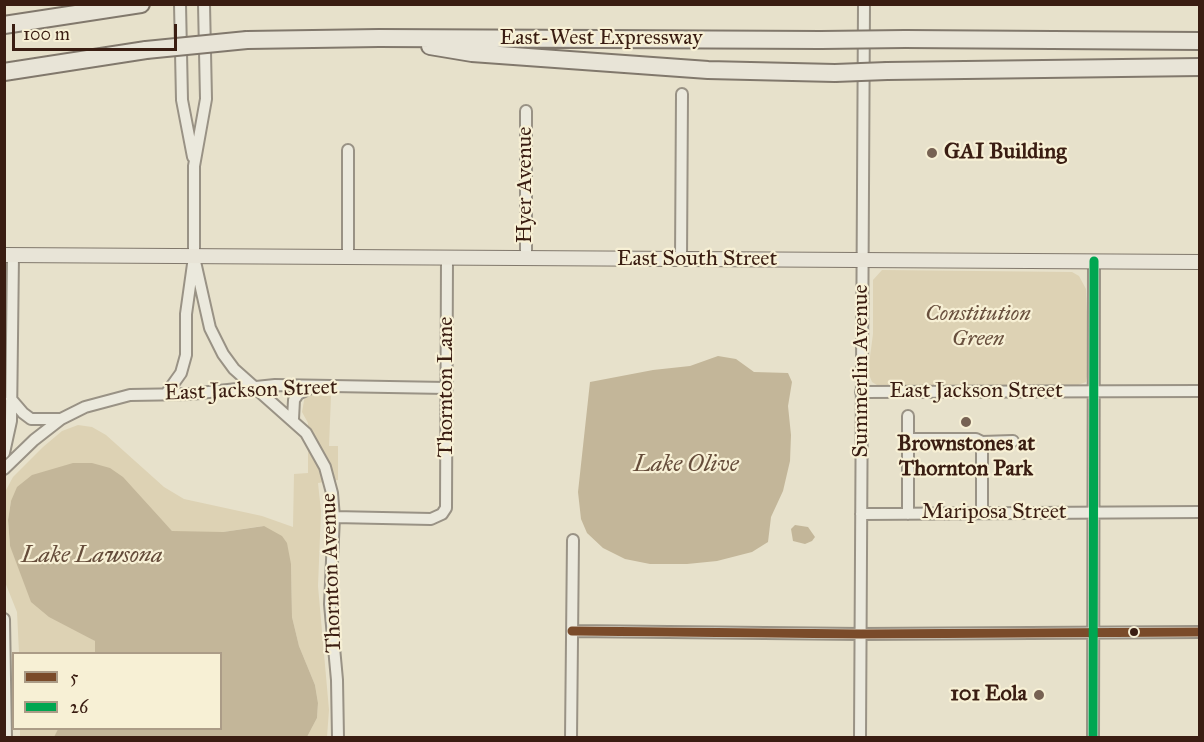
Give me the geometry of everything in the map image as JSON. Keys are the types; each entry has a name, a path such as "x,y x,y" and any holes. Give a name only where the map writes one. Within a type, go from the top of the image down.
{"highway":[{"path":"4,25 141,4"},
{"path":"379,38 472,53 708,70 835,73 1062,67 1200,67"},
{"name":"East-West Expressway","path":"4,72 146,50 247,40 379,38 1200,41"}],"main road":[{"name":"East South Street","path":"9,255 1200,262"}],"street":[{"path":"180,4 182,100 194,166"},
{"path":"166,394 181,373 185,362 186,314 194,256 194,166 206,99 204,4"},
{"name":"Summerlin Avenue","path":"860,738 864,4"},
{"path":"681,260 682,94"},
{"name":"Hyer Avenue","path":"526,111 526,259"},
{"path":"348,150 348,257"},
{"path":"4,453 11,420 13,276 9,255"},
{"name":"Thornton Avenue","path":"194,256 213,336 234,369 293,419 306,433 325,467 332,493 334,518 330,604 337,680 338,738"},
{"name":"Thornton Lane","path":"334,518 431,519 442,514 447,502 447,258"},
{"path":"1093,738 1094,261"},
{"name":"East Jackson Street","path":"4,469 34,440 61,419 103,401 130,395 256,387 446,388"},
{"path":"293,419 292,407 298,394 305,389 320,387"},
{"name":"East Jackson Street","path":"861,392 1200,391"},
{"name":"East Jackson Street","path":"11,399 22,413 31,419 41,421 61,419"},
{"path":"908,416 908,514"},
{"path":"908,440 1013,441"},
{"path":"982,442 982,513"},
{"name":"Mariposa Street","path":"861,514 1200,512"},
{"path":"571,738 573,540"},
{"path":"4,620 6,738"},
{"path":"572,630 861,634 1200,633"}],"green space":[{"name":"Constitution Green","path":"882,270 1072,272 1079,276 1086,289 1089,365 1086,382 1075,386 877,385 872,382 868,372 873,334 873,280"},
{"path":"305,395 331,396 329,446 338,446 338,480 318,483 321,511 318,586 329,710 327,737 307,737 317,718 318,703 315,685 299,646 292,617 291,564 263,526 223,532 181,533 172,531 155,516 11,501 8,520 10,546 86,635 95,641 95,652 19,652 17,612 5,582 5,492 13,477 43,447 62,431 78,425 92,427 106,435 164,487 184,499 262,516 293,527 294,474 308,473 308,423 302,412"},
{"path":"20,730 58,730 54,738 20,737"}],"water":[{"name":"Lake Olive","path":"718,356 736,359 754,372 788,373 792,382 788,406 791,435 790,461 783,491 771,517 768,542 752,552 717,561 687,564 650,564 625,559 603,548 587,533 581,519 578,492 590,382 653,370 690,366"},
{"name":"Lake Lawsona","path":"73,463 92,463 110,468 123,477 172,531 223,532 264,526 282,536 287,543 291,564 292,617 299,646 315,685 318,703 317,718 307,737 54,737 58,730 222,730 222,652 95,652 95,641 49,617 31,602 10,546 8,520 11,501 17,487 32,475"},
{"path":"795,525 808,527 815,537 812,541 805,544 793,541 791,529"}],"transit line":[{"name":"26","path":"1093,738 1094,261"},
{"name":"5","path":"572,631 861,634 1200,632"}],"place":[{"name":"GAI Building","path":"932,153"},
{"name":"Brownstones at Thornton Park","path":"966,422"},
{"name":"101 Eola","path":"1039,695"}]}
